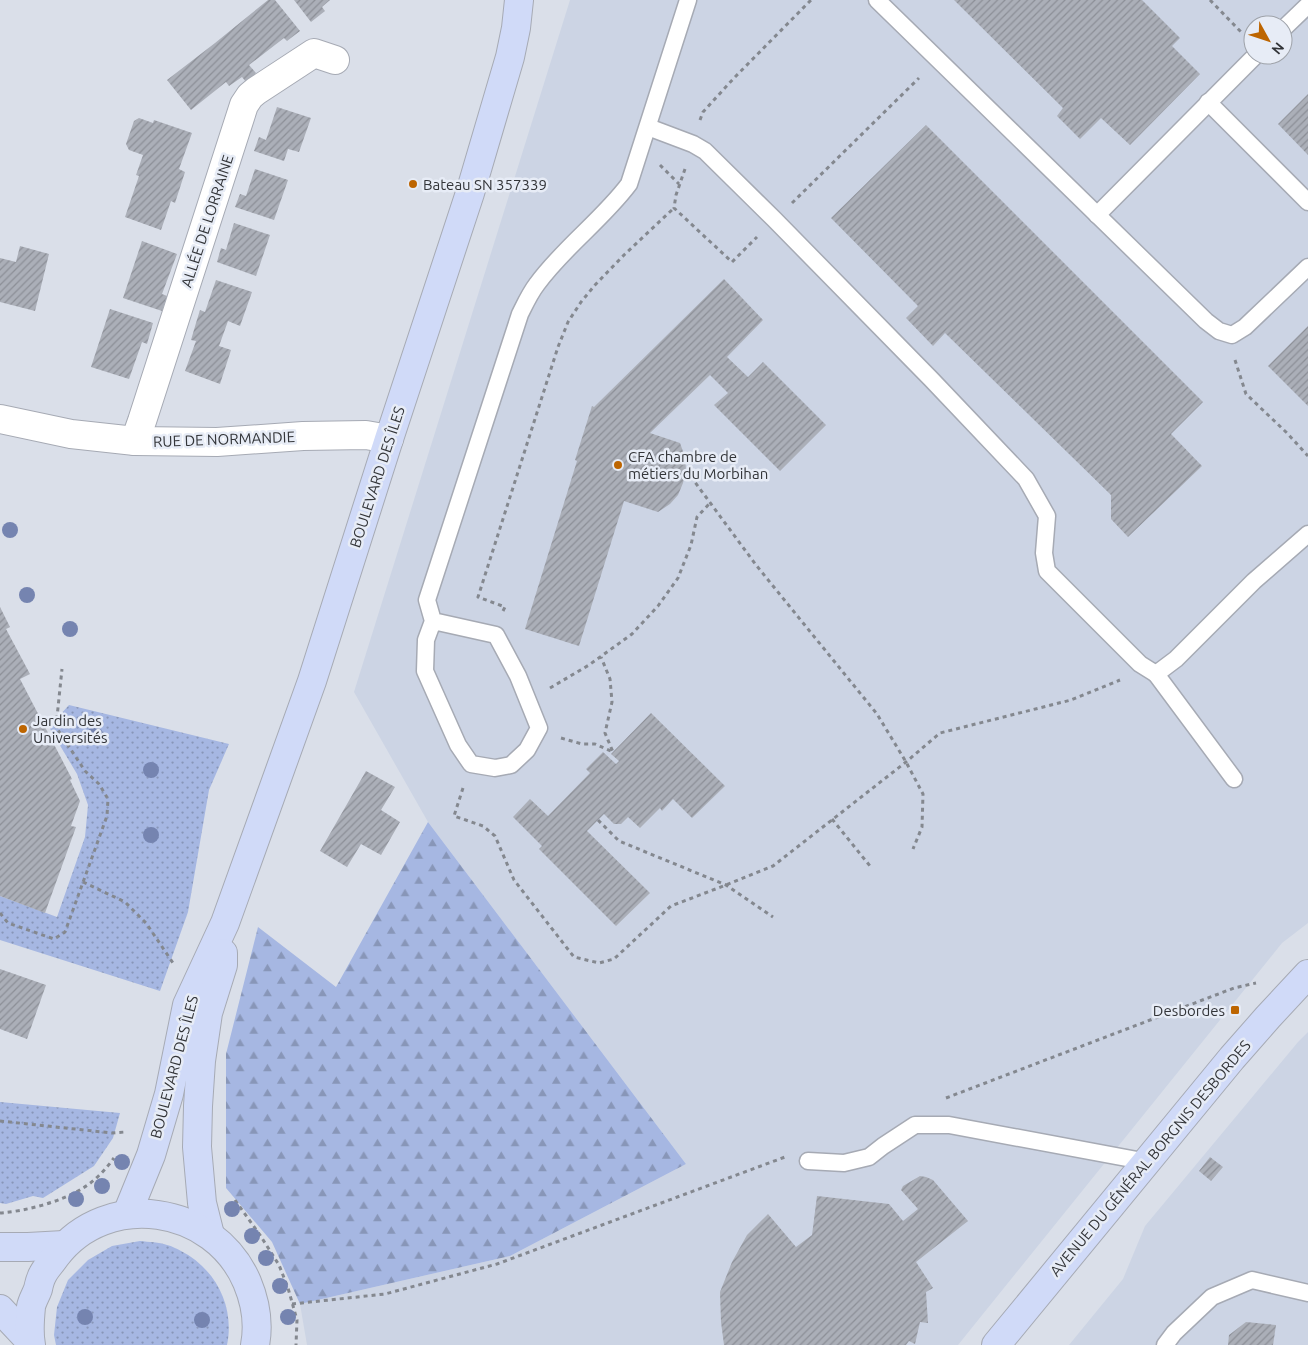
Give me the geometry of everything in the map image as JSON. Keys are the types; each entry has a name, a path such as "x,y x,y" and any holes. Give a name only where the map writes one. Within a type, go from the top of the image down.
{"main road":[{"name":"BOULEVARD DES ÎLES","path":"127,1214 150,1155 169,1094 187,1005 225,923 312,680 470,193 510,57 519,0"},
{"name":"BOULEVARD DES ÎLES","path":"516,28 527,0"},
{"name":"BOULEVARD DES ÎLES","path":"210,1235 202,1204 198,1147 200,1061 208,1013 223,965 225,923"},
{"name":"AVENUE DU GÉNÉRAL BORGNIS DESBORDES","path":"996,1345 1232,1058 1308,974"},
{"path":"30,1343 32,1306 43,1273 64,1245 83,1230 104,1220 127,1214 157,1214 185,1221 210,1235 228,1251 243,1271 252,1294 257,1319 255,1345"},
{"path":"0,1247 64,1245"},
{"path":"0,1309 30,1343"}],"street":[{"name":"ALLÉE DE LORRAINE","path":"135,441 244,105 256,91 314,53 335,60"},
{"name":"RUE DE NORMANDIE","path":"0,419 71,434 135,441 217,442 366,435 389,439"}],"lane":[{"path":"433,622 496,635 518,676 538,728 527,750 511,765 495,768 471,764 458,745 426,671 426,640 433,622 426,600 520,314 537,284 629,184 688,0"},
{"path":"876,0 1206,321 1219,331 1232,334 1245,327 1308,267"},
{"path":"1293,19 1308,5"},
{"path":"1098,214 1246,65"},
{"path":"1208,102 1308,202"},
{"path":"648,127 706,151 931,379 1026,479 1047,516 1044,553 1047,571 1140,664 1156,674 1234,779"},
{"path":"1156,674 1176,658 1254,581 1308,534"},
{"path":"808,1161 844,1163 869,1157 915,1125 949,1124 1148,1162"},
{"path":"1165,1345 1174,1333 1212,1296 1252,1280 1308,1293"}],"path":[{"path":"496,635 505,607 478,597 558,347 568,322 581,302 596,285 624,255 674,208 676,195 703,112 811,0"},
{"path":"1210,0 1243,34"},
{"path":"674,208 732,262 937,60"},
{"path":"1232,334 1234,356 1246,394 1308,456"},
{"path":"686,470 756,565 876,714 906,762 923,794 922,827 913,849"},
{"path":"527,700 589,665 632,634 663,599 678,578 692,545 697,517 710,503"},
{"path":"537,732 582,744 595,744 613,752 605,733 612,702 610,678 601,657"},
{"path":"471,764 454,816 483,826 495,836 514,880 574,957 599,963 614,959 671,906 773,866 906,762 940,732 1071,700 1120,680 1140,664"},
{"path":"0,913 8,923 54,939 65,932 107,816 108,799 99,784 85,771 56,727 62,669"},
{"path":"832,819 870,866"},
{"path":"598,820 619,842 726,885 773,917"},
{"path":"83,882 126,902 146,923 173,964"},
{"path":"0,1121 112,1133 125,1132"},
{"path":"0,1213 56,1201 84,1188 102,1173 114,1159 117,1152"}],"shaded area":[{"path":"570,0 1308,0 1308,923 1282,943 958,1345 307,1345 300,1304 510,1256 686,1164 428,822 354,692"},
{"path":"1308,1032 1308,1345 1069,1345 1123,1279 1145,1226"}],"green space":[{"path":"69,705 229,744 209,790 188,912 160,991 0,940 0,896 57,917 85,837 88,805 77,774 49,727"},
{"path":"428,822 686,1164 510,1256 300,1304 272,1242 226,1188 226,1054 258,927 336,987"},
{"path":"0,1102 120,1113 113,1138 94,1166 43,1198 33,1196 6,1204 0,1203"},
{"path":"140,1241 171,1246 204,1268 220,1290 225,1303 229,1331 227,1345 56,1345 54,1335 57,1307 68,1280 88,1260 112,1246"}],"building":[{"path":"268,0 275,0 300,31 287,41 284,38 249,65 256,73 246,82 242,77 229,86 226,82 191,110 167,80"},
{"path":"294,0 330,0 322,7 325,11 311,22"},
{"path":"954,0 1142,0 1180,38 1172,46 1200,74 1130,145 1101,118 1080,139 1057,116 1063,108"},
{"path":"1308,94 1308,155 1278,124"},
{"path":"277,107 311,118 299,152 288,149 284,161 254,151 259,137 266,140"},
{"path":"139,118 153,123 154,120 192,133 179,169 185,172 175,203 171,201 161,230 125,217 139,176 136,175 143,155 129,150 126,144 134,121"},
{"path":"926,125 1203,402 1171,434 1202,466 1128,537 1111,519 1111,495 945,333 933,346 906,318 918,306 831,218"},
{"path":"255,169 288,180 274,220 235,207 240,194 246,196"},
{"path":"234,223 270,235 256,276 217,262 221,248 226,250"},
{"path":"142,241 177,254 162,294 167,296 162,311 123,298"},
{"path":"20,246 49,254 35,311 0,302 0,258 16,262"},
{"path":"724,279 763,320 727,357 748,377 763,362 826,425 780,471 714,405 728,393 710,375 650,433 680,443 685,457 686,470 683,483 678,495 670,504 658,512 624,501 579,646 525,629 592,406 594,407"},
{"path":"216,280 252,292 240,326 228,321 219,346 231,350 220,384 185,371 196,341 191,340 200,310 205,312"},
{"path":"110,309 153,323 147,344 142,342 129,379 91,367"},
{"path":"1308,326 1308,406 1268,366"},
{"name":"Jardin des Universités","path":"0,607 10,627 6,629 30,674 20,679 72,779 70,780 80,801 71,826 76,827 45,913 0,896"},
{"path":"651,713 725,786 692,818 673,799 662,811 660,808 640,828 628,817 621,824 614,824 604,814 587,831 650,893 616,926 539,849 542,846 513,817 530,799 548,816 590,773 586,769 603,752 616,764 619,761 611,754"},
{"path":"366,771 395,787 381,810 400,822 381,855 361,844 347,867 320,851"},
{"path":"0,969 46,985 27,1039 0,1029"},
{"path":"1210,1157 1223,1167 1211,1181 1199,1171"},
{"path":"920,1176 933,1180 968,1221 916,1262 933,1288 926,1292 928,1323 920,1322 915,1344 909,1341 906,1345 724,1345 720,1292 732,1262 747,1235 768,1214 796,1247 812,1235 817,1196 889,1204 903,1221 918,1209 901,1190 903,1186"},
{"path":"1246,1322 1276,1325 1273,1345 1228,1345 1229,1335"}],"place":[{"name":"Bateau SN 357339","path":"413,184"},
{"name":"CFA chambre de métiers du Morbihan","path":"618,465"},
{"name":"Jardin des Universités","path":"23,729"},
{"name":"Desbordes","path":"1235,1010"}]}
